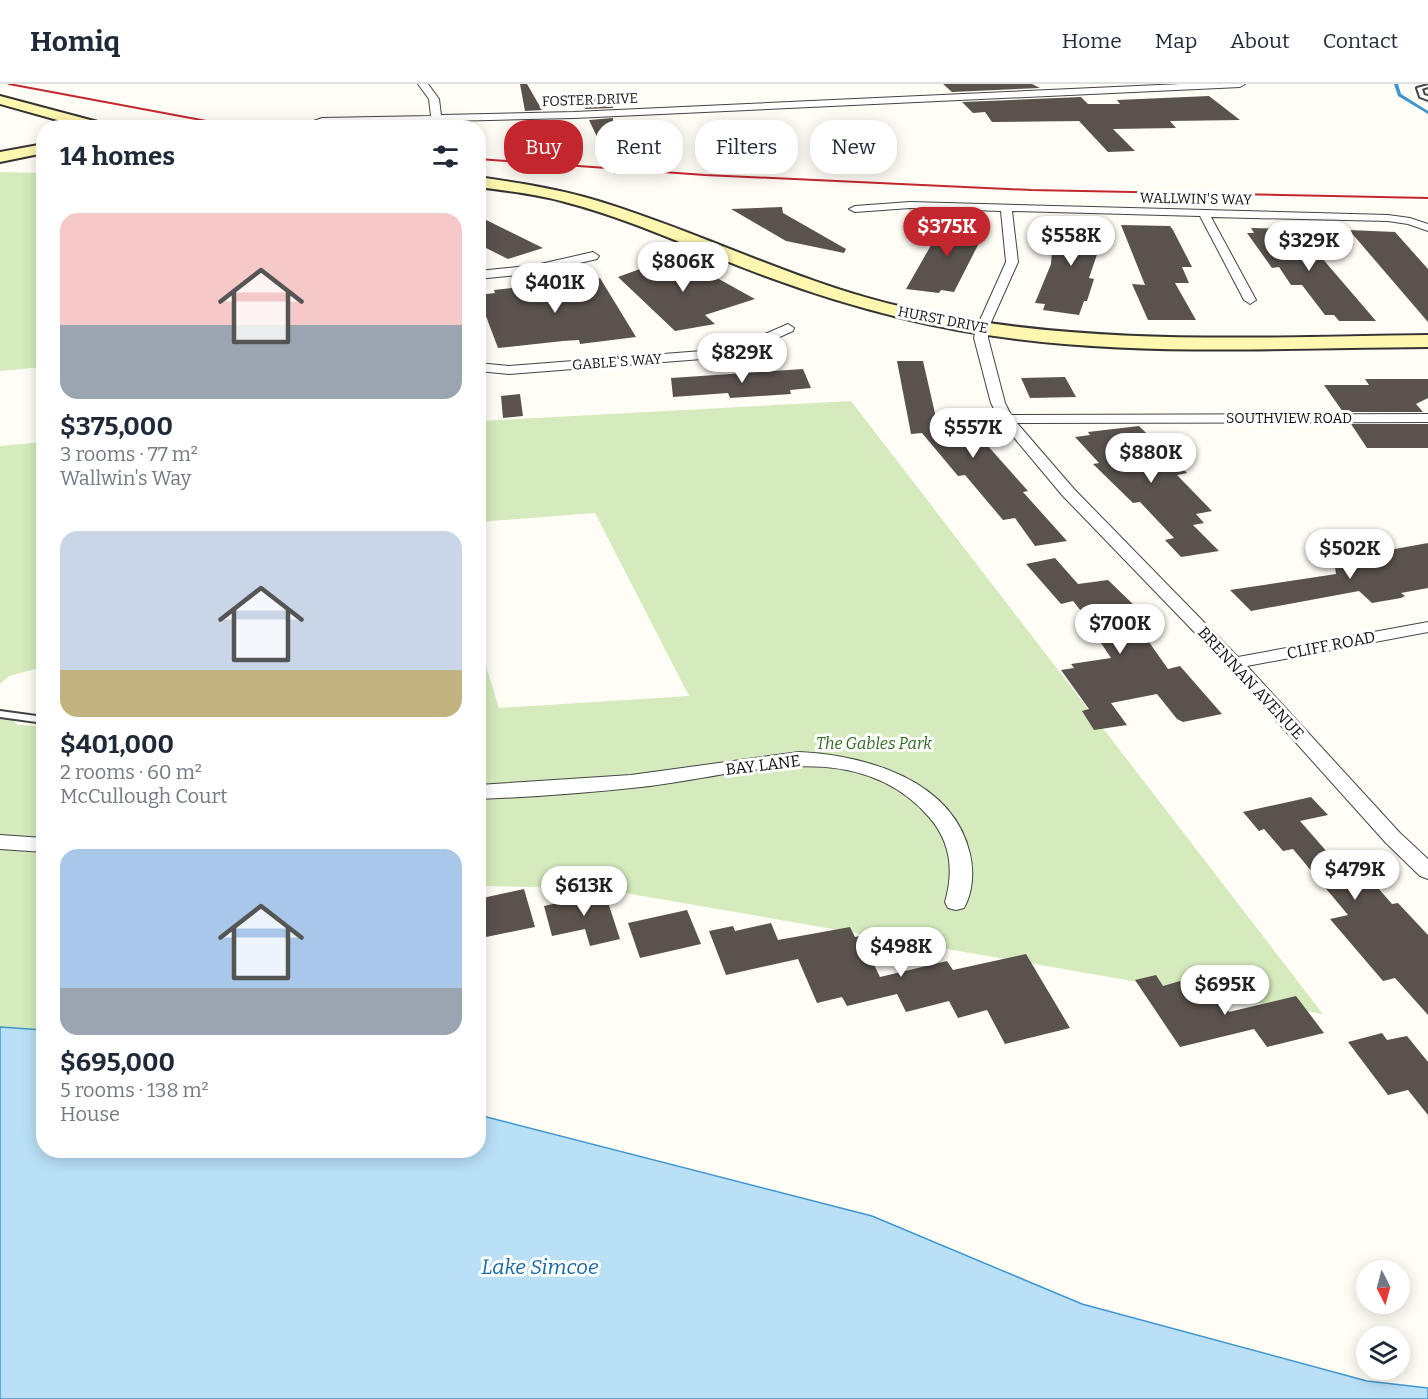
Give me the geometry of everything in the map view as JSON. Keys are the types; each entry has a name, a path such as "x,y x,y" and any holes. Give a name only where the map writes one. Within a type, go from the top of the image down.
{"street":[{"path":"423,84 435,99 436,118"},
{"name":"FOSTER DRIVE","path":"360,120 574,115 1240,84"},
{"path":"0,100 74,120"},
{"path":"0,157 36,150"},
{"name":"HURST DRIVE","path":"486,183 532,190 585,203 810,286 909,314 982,329 1043,337 1103,340 1428,341"},
{"name":"WALLWIN'S WAY","path":"855,209 910,205 1388,218 1410,221 1428,228"},
{"path":"982,329 1012,262 1006,209"},
{"path":"1204,214 1250,300"},
{"path":"486,274 536,269 593,256"},
{"name":"GABLE'S WAY","path":"486,368 509,370 702,356 748,346 788,328"},
{"name":"BRENNAN AVENUE","path":"982,329 987,367 998,403 1006,419 1068,492 1234,663 1393,838 1428,871"},
{"name":"SOUTHVIEW ROAD","path":"1006,419 1428,418"},
{"name":"CLIFF ROAD","path":"1234,663 1428,627"},
{"name":"BAY LANE","path":"486,792 513,792 684,776 796,759 859,766 890,778 914,792 945,821 956,842 961,861 961,883 956,902"},
{"path":"0,842 36,844"}],"lane":[{"path":"1428,86 1419,88 1422,96 1428,98"},
{"path":"0,714 36,719"}],"green space":[{"path":"0,172 36,173 36,368 0,371"},
{"name":"The Gables Park","path":"851,401 1323,1014 596,888 486,886 486,666 499,708 689,696 595,513 486,521 486,421"},
{"path":"36,443 36,669 9,676 0,684 0,446"},
{"path":"0,710 18,725 36,726 36,1030 0,1027"}],"water":[{"name":"Lake Simcoe","path":"0,1027 36,1030 36,1158 486,1158 486,1117 872,1216 1082,1304 1356,1378 1356,1380 1428,1388 1428,1399 0,1399"}],"building":[{"path":"520,84 527,84 542,110 525,111"},
{"path":"943,84 1032,84 1040,88 952,92"},
{"path":"612,93 613,108 585,109 578,95"},
{"path":"1209,96 1240,120 1170,121 1176,128 1113,129 1135,151 1108,152 1079,121 992,122 985,112 973,113 962,102 1081,97 1088,104 1120,104 1117,100"},
{"path":"613,118 613,120 595,120 595,133 589,120"},
{"path":"782,207 783,213 846,249 844,253 786,241 731,209"},
{"path":"946,219 967,220 967,223 976,224 979,243 954,292 941,290 939,293 906,289"},
{"path":"486,220 543,248 508,259 486,248"},
{"path":"1054,223 1107,225 1089,278 1094,279 1087,301 1084,301 1079,315 1043,310 1045,304 1035,303 1051,264"},
{"path":"1121,225 1170,226 1192,267 1182,267 1189,283 1175,283 1196,320 1148,320 1132,284 1145,285"},
{"path":"1251,228 1297,229 1376,321 1339,321 1334,315 1325,315 1302,285 1291,285 1279,267 1272,268 1247,233 1254,233"},
{"path":"1349,230 1395,232 1428,269 1428,322"},
{"path":"670,258 697,267 755,299 705,315 715,324 675,331 618,277"},
{"path":"600,278 636,337 580,344 579,340 498,348 486,316 486,294 495,293 494,290"},
{"path":"897,361 923,361 937,422 949,421 960,439 979,436 1028,491 1023,492 1067,541 1035,546 1015,518 1003,520 965,475 958,476 922,433 911,434"},
{"path":"803,369 811,388 790,390 791,394 730,398 728,393 673,397 671,378"},
{"path":"1065,377 1076,397 1030,398 1021,378"},
{"path":"1365,379 1428,379 1428,398 1416,404 1423,412 1343,412 1324,385 1369,385"},
{"path":"520,394 523,416 503,418 501,396"},
{"path":"1351,424 1428,424 1428,448 1367,448"},
{"path":"1139,426 1187,473 1177,475 1212,511 1196,514 1204,523 1193,525 1219,551 1181,557 1165,540 1174,538 1140,502 1133,503 1093,464 1099,463 1075,437 1090,435 1088,432"},
{"path":"1428,543 1428,588 1401,593 1405,596 1401,598 1372,603 1359,591 1251,611 1230,590 1336,574 1334,560"},
{"path":"1055,558 1078,584 1108,580 1139,610 1131,612 1142,625 1137,625 1168,669 1180,666 1222,714 1183,722 1177,719 1157,694 1111,703 1127,725 1094,730 1082,711 1089,709 1061,670 1074,668 1071,664 1111,658 1101,643 1106,642 1073,601 1061,604 1026,564"},
{"path":"1311,797 1328,815 1300,821 1335,861 1351,857 1392,904 1398,903 1428,935 1428,1015 1395,978 1383,981 1330,919 1348,915 1293,849 1283,851 1264,829 1259,831 1243,812"},
{"path":"603,887 620,939 590,946 585,929 552,936 544,906 575,899 573,893"},
{"path":"524,889 535,927 486,937 486,897"},
{"path":"687,910 701,944 640,958 628,923"},
{"path":"771,923 778,940 850,927 855,937 860,936 880,977 947,961 953,970 1026,954 1070,1028 1005,1044 987,1010 958,1018 949,1001 906,1012 897,994 847,1006 842,997 817,1003 798,959 726,975 709,931 733,926 735,931"},
{"path":"1156,975 1163,986 1180,981 1190,995 1214,990 1229,1012 1296,996 1324,1033 1267,1047 1254,1029 1180,1047 1135,980"},
{"path":"1382,1033 1387,1040 1407,1036 1428,1062 1428,1115 1408,1090 1388,1095 1348,1042"}],"waterway":[{"path":"1396,84 1399,95 1428,113"}],"railway":[{"path":"9,84 201,120"},
{"path":"486,160 705,175 1031,190 1428,198"}]}
